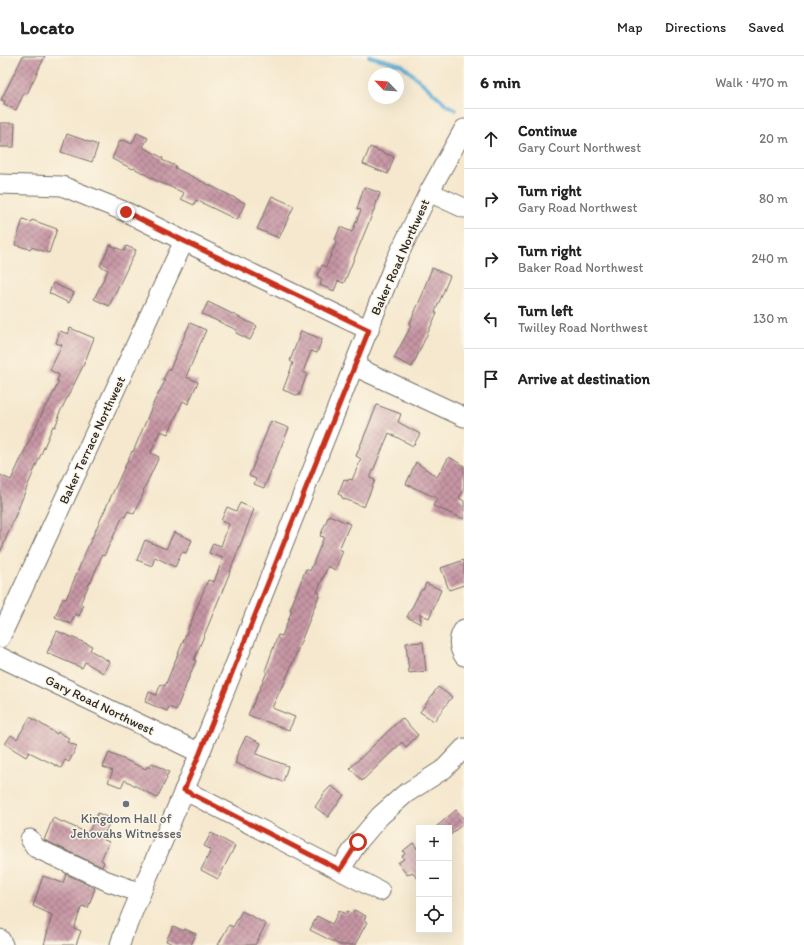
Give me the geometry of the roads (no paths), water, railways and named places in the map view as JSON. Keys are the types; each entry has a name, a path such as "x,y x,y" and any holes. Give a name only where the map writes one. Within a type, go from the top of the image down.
{"street":[{"name":"Baker Road Northwest","path":"120,945 123,934 200,753 395,262 429,192 464,129"},
{"path":"0,184 62,186 126,212 369,330"},
{"path":"429,192 464,208"},
{"name":"Baker Terrace Northwest","path":"0,638 184,241"},
{"path":"354,366 464,416"},
{"path":"464,629 460,636 459,642 460,650 464,656"},
{"name":"Gary Road Northwest","path":"0,657 200,753"},
{"path":"340,870 358,842 380,816 406,794 444,769 464,748"},
{"path":"184,790 380,891"},
{"path":"30,839 36,848 107,881 141,893"},
{"path":"0,939 3,945"}],"waterway":[{"path":"369,56 402,65 447,105 456,110"}],"place":[{"name":"Kingdom Hall of Jehovahs Witnesses","path":"126,804"}]}
